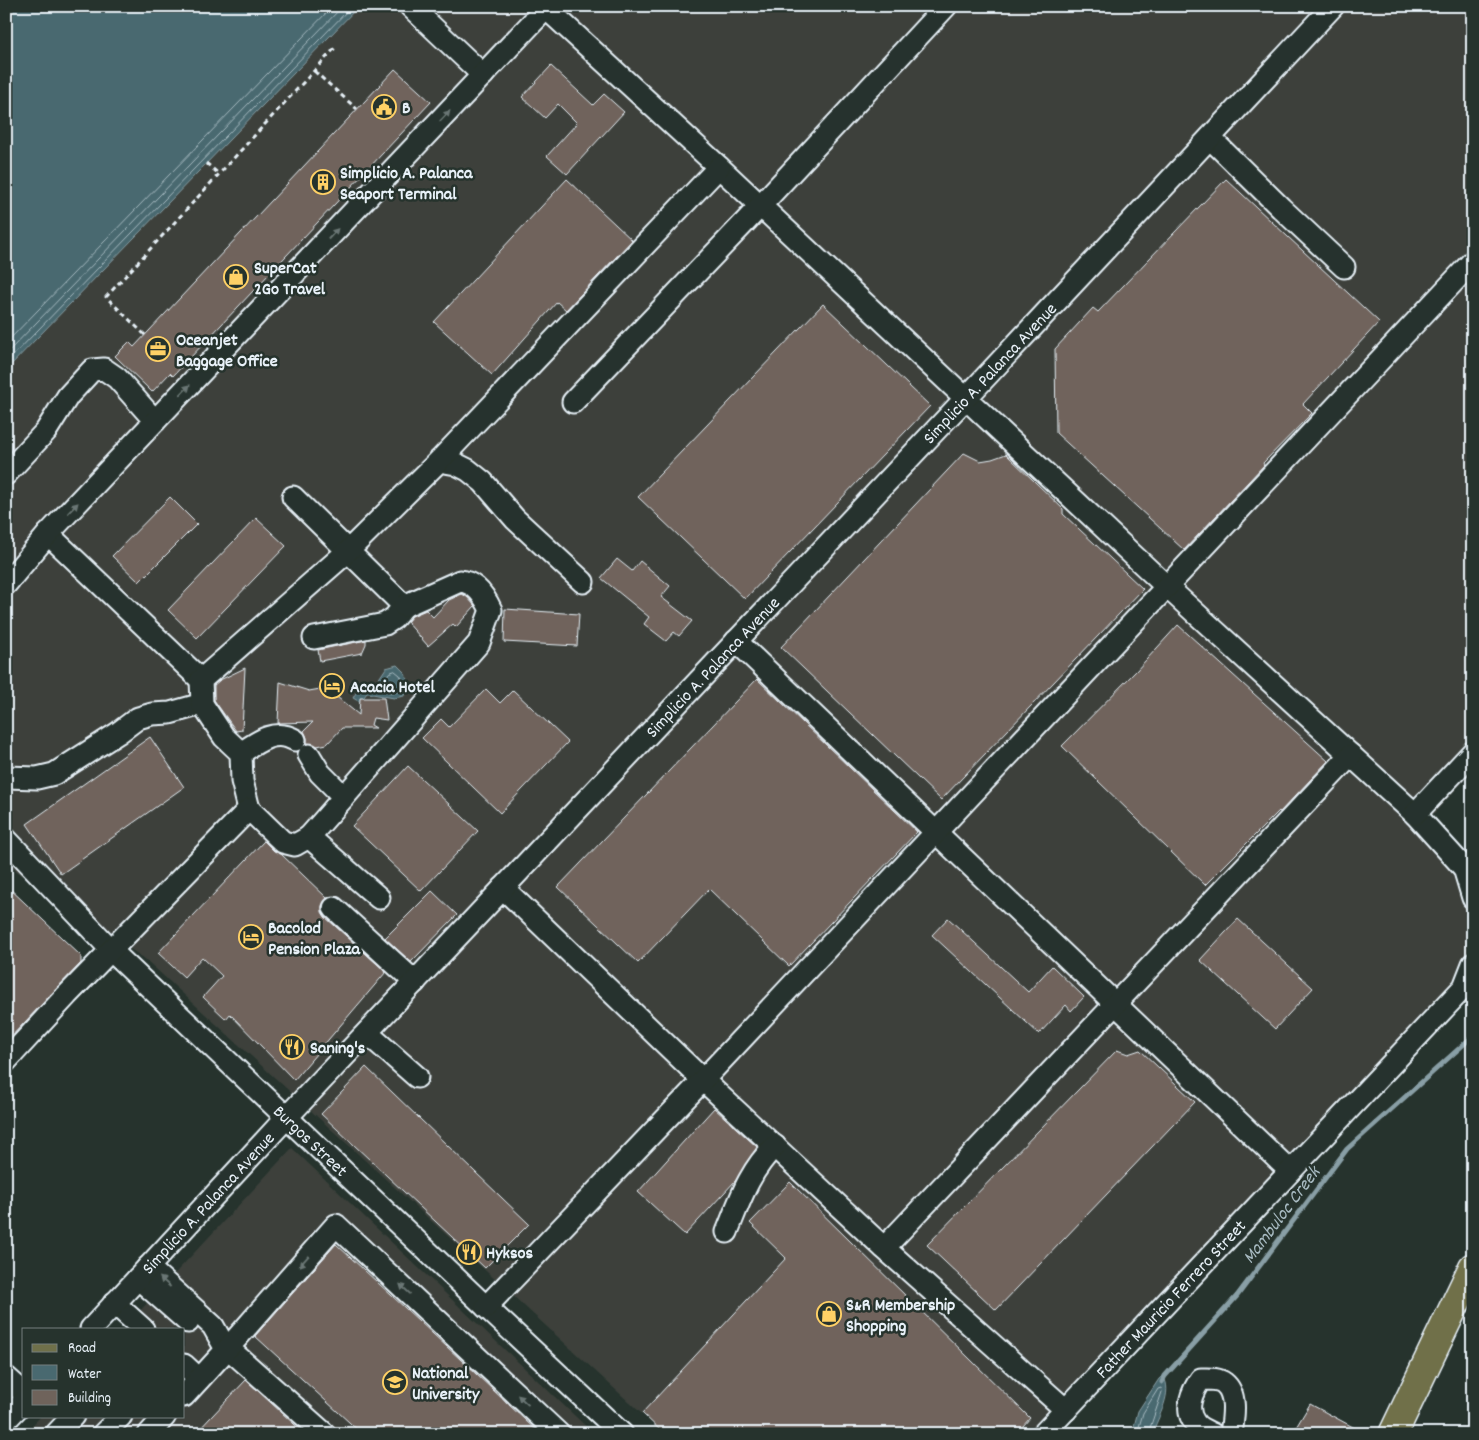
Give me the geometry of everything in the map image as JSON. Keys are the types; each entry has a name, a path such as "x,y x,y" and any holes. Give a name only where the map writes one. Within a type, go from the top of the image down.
{"main road":[{"path":"1392,1434 1473,1266"}],"street":[{"path":"410,6 483,74"},
{"path":"573,402 760,206 946,6"},
{"name":"Simplicio A. Palanca Avenue","path":"91,1328 286,1118 1334,6"},
{"path":"6,584 48,534 547,7 1166,586 1415,814 1464,868 1473,898"},
{"path":"1210,138 1344,267"},
{"path":"201,680 348,552 439,461 719,167"},
{"path":"486,1307 703,1080 1473,260"},
{"path":"6,474 46,430 68,396 92,370 104,370 116,378 155,421"},
{"path":"439,461 456,464 468,470 483,482 515,519 584,582"},
{"path":"293,497 404,606"},
{"path":"48,534 201,680 202,704 224,737 241,753 242,781 249,809 283,842 295,845 309,837 479,643 491,610 486,598 472,584 460,580 404,606 386,624 314,638"},
{"path":"736,642 1290,1171"},
{"path":"6,777 37,778 54,774 138,718 152,714 170,713 202,704"},
{"path":"241,753 270,735 286,736 302,747 320,773 344,797"},
{"path":"1415,814 1473,752"},
{"path":"884,1248 1351,755"},
{"path":"6,1061 111,949 249,809"},
{"path":"309,837 379,898"},
{"name":"Burgos Street","path":"6,839 111,949 286,1118 622,1434"},
{"path":"504,888 703,1080 884,1248 1066,1410"},
{"path":"334,908 415,982"},
{"name":"Father Mauricio Ferrero Street","path":"1043,1434 1464,987 1473,964"},
{"path":"367,1033 417,1077"},
{"path":"726,1232 754,1169 775,1146"},
{"path":"185,1395 200,1379 225,1345 336,1224 559,1434"},
{"path":"143,1272 213,1326 225,1345 325,1434"},
{"path":"114,1303 142,1328"},
{"path":"185,1366 200,1379"},
{"path":"6,1377 22,1390"},
{"path":"1212,1434 1197,1426 1190,1413 1190,1399 1193,1389 1200,1379 1214,1379 1224,1383 1233,1396 1231,1434"},
{"path":"6,1420 22,1403"},
{"path":"56,1434 71,1418"},
{"path":"103,1434 119,1418"},
{"path":"149,1434 163,1418"}],"path":[{"path":"145,335 106,297 335,48"},
{"path":"314,71 357,109"},
{"path":"206,163 219,174"}],"shaded area":[{"path":"359,6 1473,6 1473,771 1426,822 1473,861 1473,981 1464,995 1030,1434 664,1434 145,959 6,864 6,370"},
{"path":"292,1148 594,1434 24,1434 39,1418 185,1418 185,1328 124,1328"}],"water":[{"path":"6,6 359,6 6,370"},
{"path":"397,665 404,672 408,680 404,696 394,698 367,693 360,702 353,698 363,685 378,680 386,668"},
{"path":"1163,1376 1167,1389 1166,1397 1152,1434 1132,1434 1138,1411 1159,1379"}],"building":[{"path":"551,66 593,105 604,94 624,112 567,174 547,156 577,123 558,104 545,118 522,97"},
{"name":"Simplicio A. Palanca Seaport Terminal","path":"395,69 431,102 173,376 170,373 152,392 115,356 129,342 134,347"},
{"path":"567,179 632,240 566,310 557,302 492,375 434,322"},
{"path":"1226,179 1379,322 1303,404 1312,413 1263,463 1264,465 1184,550 1056,433 1055,349 1093,308 1098,312"},
{"path":"823,304 930,406 745,599 638,497"},
{"path":"964,453 980,461 1006,454 1063,509 1063,514 1143,589 941,800 781,647"},
{"path":"170,497 197,524 139,582 112,556"},
{"path":"256,518 286,546 197,638 168,610"},
{"path":"617,559 632,571 640,561 670,586 661,597 692,621 679,636 674,632 666,641 644,624 649,617 601,578"},
{"path":"462,594 475,606 456,627 453,624 428,646 407,622 412,616 426,610 433,617 449,600"},
{"path":"505,609 579,614 577,646 504,642"},
{"path":"1178,625 1328,761 1280,812 1205,885 1062,746 1136,671"},
{"path":"366,640 362,653 320,661 318,650"},
{"path":"245,668 242,730 236,731 214,700 214,685"},
{"path":"757,679 917,832 789,966 709,889 638,963 558,887"},
{"path":"280,682 309,691 326,688 359,715 360,698 384,698 387,720 373,718 371,725 376,728 342,728 327,744 317,746 307,743 304,731 313,722 278,723"},
{"path":"486,689 500,703 513,690 568,742 500,813 422,738 441,719 449,727"},
{"path":"150,737 184,787 61,874 27,824"},
{"path":"408,766 478,831 421,891 352,826"},
{"path":"264,841 274,851 281,854 327,898 322,906 322,912 325,917 386,972 294,1080 230,1014 226,1019 203,997 222,976 202,957 184,977 158,953"},
{"path":"6,885 81,956 81,963 6,1042"},
{"path":"432,891 457,915 411,962 385,938"},
{"path":"948,918 1028,992 1052,966 1084,997 1071,1011 1066,1005 1039,1034 932,935"},
{"path":"1238,919 1313,988 1275,1029 1200,960"},
{"path":"1117,1050 1128,1054 1140,1050 1195,1102 996,1310 927,1245"},
{"path":"366,1067 529,1224 485,1268 321,1114"},
{"path":"714,1108 757,1147 736,1180 685,1235 638,1192"},
{"name":"S&R Membership Shopping","path":"790,1182 1030,1418 1016,1434 664,1434 642,1413 786,1258 750,1223"},
{"name":"National University","path":"336,1244 540,1434 362,1434 255,1336"},
{"path":"246,1380 282,1413 305,1434 195,1434"},
{"path":"1310,1404 1366,1434 1292,1434"}],"waterway":[{"name":"Mambuloc Creek","path":"1162,1382 1165,1376 1237,1296 1347,1149 1473,1036"}],"place":[{"name":"B","path":"384,107"},
{"name":"Simplicio A. Palanca Seaport Terminal","path":"323,182"},
{"name":"SuperCat 2Go Travel","path":"236,277"},
{"name":"Oceanjet Baggage Office","path":"158,349"},
{"name":"Acacia Hotel","path":"332,686"},
{"name":"Bacolod Pension Plaza","path":"251,937"},
{"name":"Saning's","path":"292,1047"},
{"name":"Hyksos","path":"469,1252"},
{"name":"S&R Membership Shopping","path":"829,1314"},
{"name":"National University","path":"395,1382"}]}
